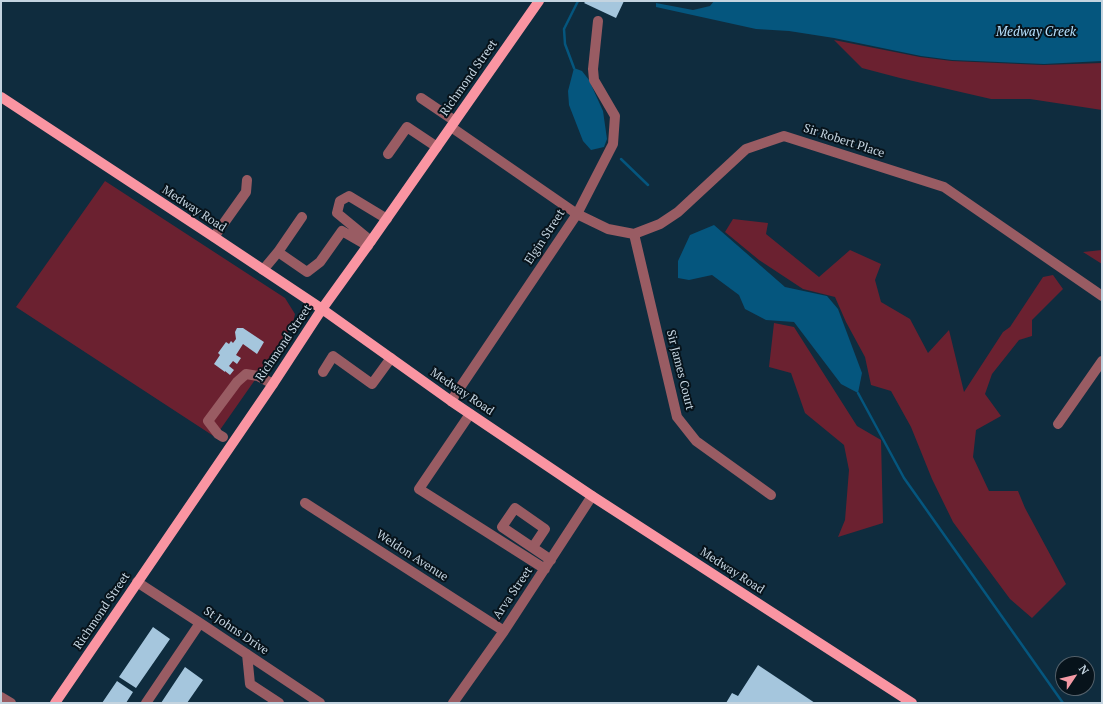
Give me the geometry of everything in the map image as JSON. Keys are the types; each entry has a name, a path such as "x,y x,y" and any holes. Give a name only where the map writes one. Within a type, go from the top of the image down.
{"main road":[{"name":"Richmond Street","path":"54,703 273,384 322,309 370,243 539,1"},
{"name":"Medway Road","path":"1,97 214,236 322,309 451,401 592,496 912,703"}],"street":[{"path":"598,21 593,69 594,80 615,116 613,144 577,214 608,229 634,234"},
{"name":"Elgin Street","path":"421,98 453,124 577,214 451,401"},
{"path":"388,154 407,127 437,147"},
{"name":"Sir Robert Place","path":"634,234 660,224 678,212 746,149 784,136 944,187 1102,296"},
{"path":"214,236 246,192 247,180"},
{"path":"370,243 337,213 340,201 349,196 386,219"},
{"path":"263,270 278,252 302,217"},
{"path":"278,252 307,272 320,262 342,231 370,243"},
{"name":"Sir James Court","path":"634,234 677,417 696,441 771,495"},
{"path":"323,372 333,356 372,384 391,358"},
{"path":"1058,424 1102,361"},
{"path":"223,437 218,434 208,422 237,382 246,374 258,376 273,384"},
{"path":"470,414 419,489 545,569"},
{"name":"Arva Street","path":"453,703 504,631 592,496"},
{"name":"Weldon Avenue","path":"305,503 504,631"},
{"path":"533,547 551,560"},
{"name":"St Johns Drive","path":"137,582 320,703"},
{"path":"146,703 200,623"},
{"path":"247,654 250,684 279,703"},
{"path":"1,697 11,703"}],"shaded area":[{"path":"834,40 920,57 952,61 1043,65 1102,63 1102,110 1030,99 991,99 900,78 862,68"},
{"path":"105,181 285,298 295,314 292,327 215,437 16,307"},
{"path":"733,219 768,223 766,234 819,277 850,250 881,264 875,280 881,302 910,319 928,353 949,330 964,392 1003,332 1010,327 1043,277 1053,275 1063,289 1032,320 1032,336 1019,340 992,374 985,394 1001,416 976,430 973,457 989,491 1018,491 1025,508 1066,584 1032,618 1010,599 953,522 932,479 911,427 891,391 871,385 865,357 846,322 835,297 803,289 759,260 725,232"},
{"path":"1102,250 1102,264 1083,252"},
{"path":"774,323 794,327 857,426 881,440 883,523 838,537 845,520 849,470 844,445 805,413 791,373 769,367"}],"water":[{"name":"Medway Creek","path":"714,1 1102,1 1102,61 1044,64 952,60 921,56 834,38 789,31 756,29 656,7 656,3 693,10 710,6"},
{"path":"574,68 582,71 589,80 603,111 607,139 604,147 591,150 583,141 569,105 568,91"},
{"path":"714,225 785,287 827,296 838,309 862,373 858,393 841,384 794,322 766,320 745,309 739,295 712,275 689,280 678,278 678,261 690,235"}],"building":[{"path":"586,1 624,1 616,18 584,3"},
{"path":"237,328 243,328 264,342 257,354 243,344 236,355 241,358 237,364 233,361 229,366 234,370 230,375 214,364 220,355 218,353 226,342 229,344 231,341 233,343 236,339 235,332"},
{"path":"153,627 170,639 136,688 119,677"},
{"path":"758,665 815,703 726,703 732,693 738,696"},
{"path":"185,667 203,680 187,703 161,703"},
{"path":"117,681 133,692 126,703 102,703"}],"waterway":[{"path":"574,68 565,44 564,29 578,1"},
{"path":"621,159 648,185"},
{"path":"858,393 904,478 1063,703"}]}
